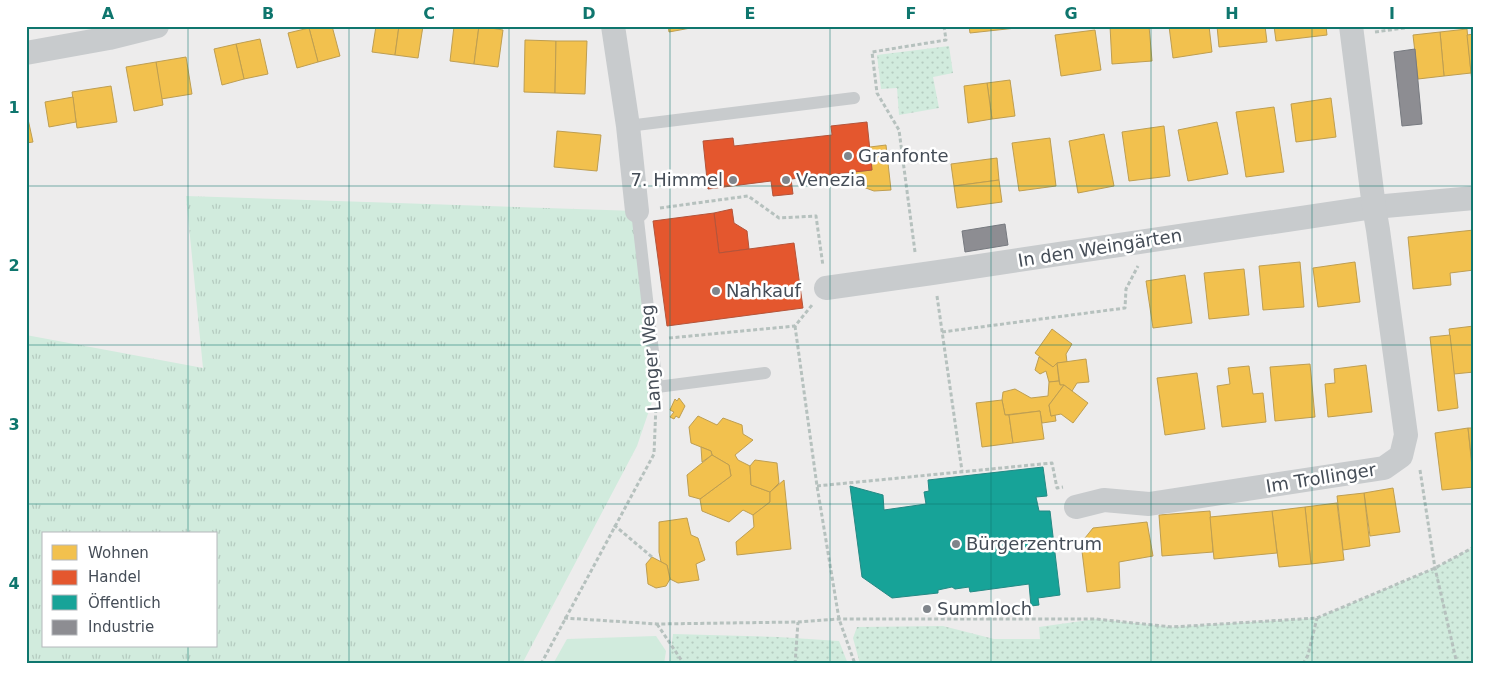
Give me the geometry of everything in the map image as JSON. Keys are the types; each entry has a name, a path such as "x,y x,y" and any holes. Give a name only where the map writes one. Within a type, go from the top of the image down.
{"street":[{"name":"Langer Weg","path":"614,26 628,126 637,212"},
{"path":"26,54 109,38 152,27"},
{"path":"1351,30 1406,435 1401,456"},
{"name":"In den Weingärten","path":"826,288 1374,207 1474,198"},
{"name":"Im Trollinger","path":"1076,507 1104,500 1149,504 1384,468 1401,456"}],"lane":[{"path":"628,126 854,98"},
{"name":"Langer Weg","path":"637,212 656,387"},
{"path":"656,387 765,373"}],"path":[{"path":"944,26 946,40 872,52 877,93 899,130 926,274 942,332 962,471"},
{"path":"1351,30 1419,26"},
{"path":"637,212 748,196 779,218 816,216 826,288 795,326 651,340"},
{"path":"942,332 1125,308 1126,290 1138,266 1148,264"},
{"path":"795,326 817,486 839,619 855,664"},
{"name":"Langer Weg","path":"541,664 564,618 654,454 656,387"},
{"path":"1401,456 1421,470 1434,568 1456,664"},
{"path":"817,486 1052,463"},
{"path":"614,526 652,557"},
{"path":"564,618 657,624 798,622 839,619 1096,619 1172,627 1317,618 1434,568 1474,547"},
{"path":"1303,664 1308,655 1317,618"},
{"path":"795,664 798,622"},
{"path":"657,624 684,664"}],"green space":[{"path":"949,46 953,73 933,77 939,108 899,115 897,88 881,89 877,55"},
{"path":"186,196 637,211 657,387 637,446 522,664 26,664 26,335 203,368"},
{"path":"1474,547 1474,664 860,664 853,638 857,627 943,626 994,639 1040,639 1039,627 1096,619 1172,627 1317,618 1435,568"},
{"path":"673,634 839,641 848,664 669,664"},
{"path":"656,636 666,651 664,664 553,664 567,639"}],"building: Wohnen":[{"path":"332,26 340,56 318,62 309,28"},
{"path":"376,26 399,26 395,55 372,52"},
{"path":"399,26 423,26 418,58 395,55"},
{"path":"454,26 479,26 474,64 450,61"},
{"path":"479,26 503,30 498,67 474,64"},
{"path":"668,26 696,26 696,27 669,32"},
{"path":"969,26 1016,26 1016,28 970,33"},
{"path":"1110,26 1149,26 1152,61 1112,64"},
{"path":"1169,26 1209,26 1212,52 1173,58"},
{"path":"1217,26 1265,26 1267,42 1219,47"},
{"path":"1274,26 1326,26 1327,35 1276,41"},
{"path":"309,28 318,62 297,68 288,33"},
{"path":"1467,29 1471,73 1444,76 1440,32"},
{"path":"1095,30 1101,70 1061,76 1055,35"},
{"path":"1440,32 1444,76 1418,79 1413,35"},
{"path":"1474,34 1474,81 1472,82 1467,35"},
{"path":"260,39 268,74 244,79 236,44"},
{"path":"525,40 556,41 555,93 524,92"},
{"path":"556,41 587,41 585,94 555,93"},
{"path":"236,44 244,79 222,85 214,49"},
{"path":"186,57 192,94 161,99 156,62"},
{"path":"156,62 163,105 134,111 126,67"},
{"path":"1010,80 1015,116 992,119 987,83"},
{"path":"987,83 992,119 968,123 964,86"},
{"path":"111,86 117,122 77,128 72,92"},
{"path":"73,97 76,122 49,127 45,102"},
{"path":"1331,98 1336,137 1296,142 1291,104"},
{"path":"1274,107 1284,172 1246,177 1236,112"},
{"path":"26,110 33,142 26,143"},
{"path":"1217,122 1228,174 1188,181 1178,130"},
{"path":"1164,126 1170,176 1129,181 1122,132"},
{"path":"557,131 601,135 597,171 554,167"},
{"path":"1104,134 1114,186 1078,193 1069,141"},
{"path":"1050,138 1056,186 1019,191 1012,143"},
{"path":"886,145 891,190 874,191 863,187 853,172 872,170 870,147"},
{"path":"997,158 999,180 954,186 951,164"},
{"path":"999,180 1002,202 957,208 954,186"},
{"path":"1474,230 1474,270 1450,273 1451,285 1413,289 1408,237"},
{"path":"1300,262 1304,307 1263,310 1259,266"},
{"path":"1355,262 1360,302 1318,307 1313,268"},
{"path":"1244,269 1249,315 1209,319 1204,273"},
{"path":"1185,275 1192,323 1153,328 1146,281"},
{"path":"1474,326 1474,372 1454,374 1449,329"},
{"path":"1052,329 1072,344 1066,354 1067,362 1057,363 1053,367 1035,353"},
{"path":"1450,335 1458,408 1438,411 1430,337"},
{"path":"1039,357 1053,367 1057,363 1059,381 1049,382 1046,371 1040,374 1035,370"},
{"path":"1086,359 1089,382 1077,383 1072,391 1064,385 1060,385 1057,363"},
{"path":"1310,364 1315,417 1275,421 1270,367"},
{"path":"1366,365 1372,412 1328,417 1325,384 1335,383 1334,369"},
{"path":"1249,366 1253,394 1263,393 1266,422 1222,427 1217,386 1230,384 1228,368"},
{"path":"1197,373 1205,429 1165,435 1157,378"},
{"path":"1059,381 1060,385 1064,385 1049,405 1051,416 1055,415 1056,421 1042,423 1040,411 1005,415 1002,400 1003,392 1015,389 1031,398 1048,396 1049,382"},
{"path":"1064,385 1088,403 1073,423 1061,414 1051,416 1049,405"},
{"path":"679,398 685,406 679,418 676,416 674,419 670,417 674,412 670,410 675,399 677,401"},
{"path":"1002,400 1005,415 1009,415 1013,443 982,447 976,403"},
{"path":"1040,411 1044,439 1013,443 1009,415"},
{"path":"698,416 717,425 723,418 742,425 743,434 753,440 735,455 738,460 750,466 751,485 770,492 770,502 753,515 743,510 729,522 702,511 700,499 731,476 729,465 712,455 711,451 691,443 689,427"},
{"path":"1468,428 1474,487 1442,490 1435,433"},
{"path":"1468,428 1474,428 1474,480"},
{"path":"701,447 711,451 712,455 702,462"},
{"path":"712,455 729,465 731,476 700,499 689,496 687,475"},
{"path":"755,460 777,463 779,483 770,492 751,485 750,466"},
{"path":"784,480 791,549 737,555 736,542 754,527 753,515 770,502 770,492"},
{"path":"1393,488 1400,532 1370,536 1364,493"},
{"path":"1364,493 1370,546 1343,550 1337,496"},
{"path":"1337,503 1344,560 1311,564 1305,507"},
{"path":"1305,507 1311,564 1279,567 1272,511"},
{"path":"1210,511 1213,552 1162,556 1159,515"},
{"path":"1272,511 1277,553 1214,559 1210,517"},
{"path":"687,518 691,535 698,538 705,560 696,564 699,580 678,583 670,579 667,565 661,562 659,522"},
{"path":"1147,522 1153,556 1119,562 1120,588 1087,592 1081,543 1093,528"},
{"path":"652,557 667,565 670,579 666,586 656,588 648,584 646,564"}],"building: Handel":[{"path":"867,122 872,170 791,179 793,194 773,196 771,181 708,189 703,141 733,138 734,146 832,135 831,126"},
{"path":"732,209 734,223 747,231 749,249 719,253 714,213"},
{"path":"714,213 719,253 794,243 803,308 667,326 653,221"}],"building: Öffentlich":[{"name":"Bürgerzentrum","path":"1043,467 1047,496 1036,497 1039,511 1050,511 1060,595 1038,598 1039,605 1031,606 1029,584 970,592 969,587 955,589 952,587 938,590 938,593 892,598 862,577 850,486 883,495 884,510 926,504 924,492 929,491 928,480"}],"building: Industrie":[{"path":"1415,49 1422,124 1402,126 1394,52"},
{"path":"1005,224 1008,245 965,252 962,231"}],"place":[{"name":"Granfonte","path":"848,156"},
{"name":"7. Himmel","path":"733,180"},
{"name":"Venezia","path":"786,180"},
{"name":"Nahkauf","path":"716,291"},
{"name":"Bürgerzentrum","path":"956,544"},
{"name":"Summloch","path":"927,609"}]}
